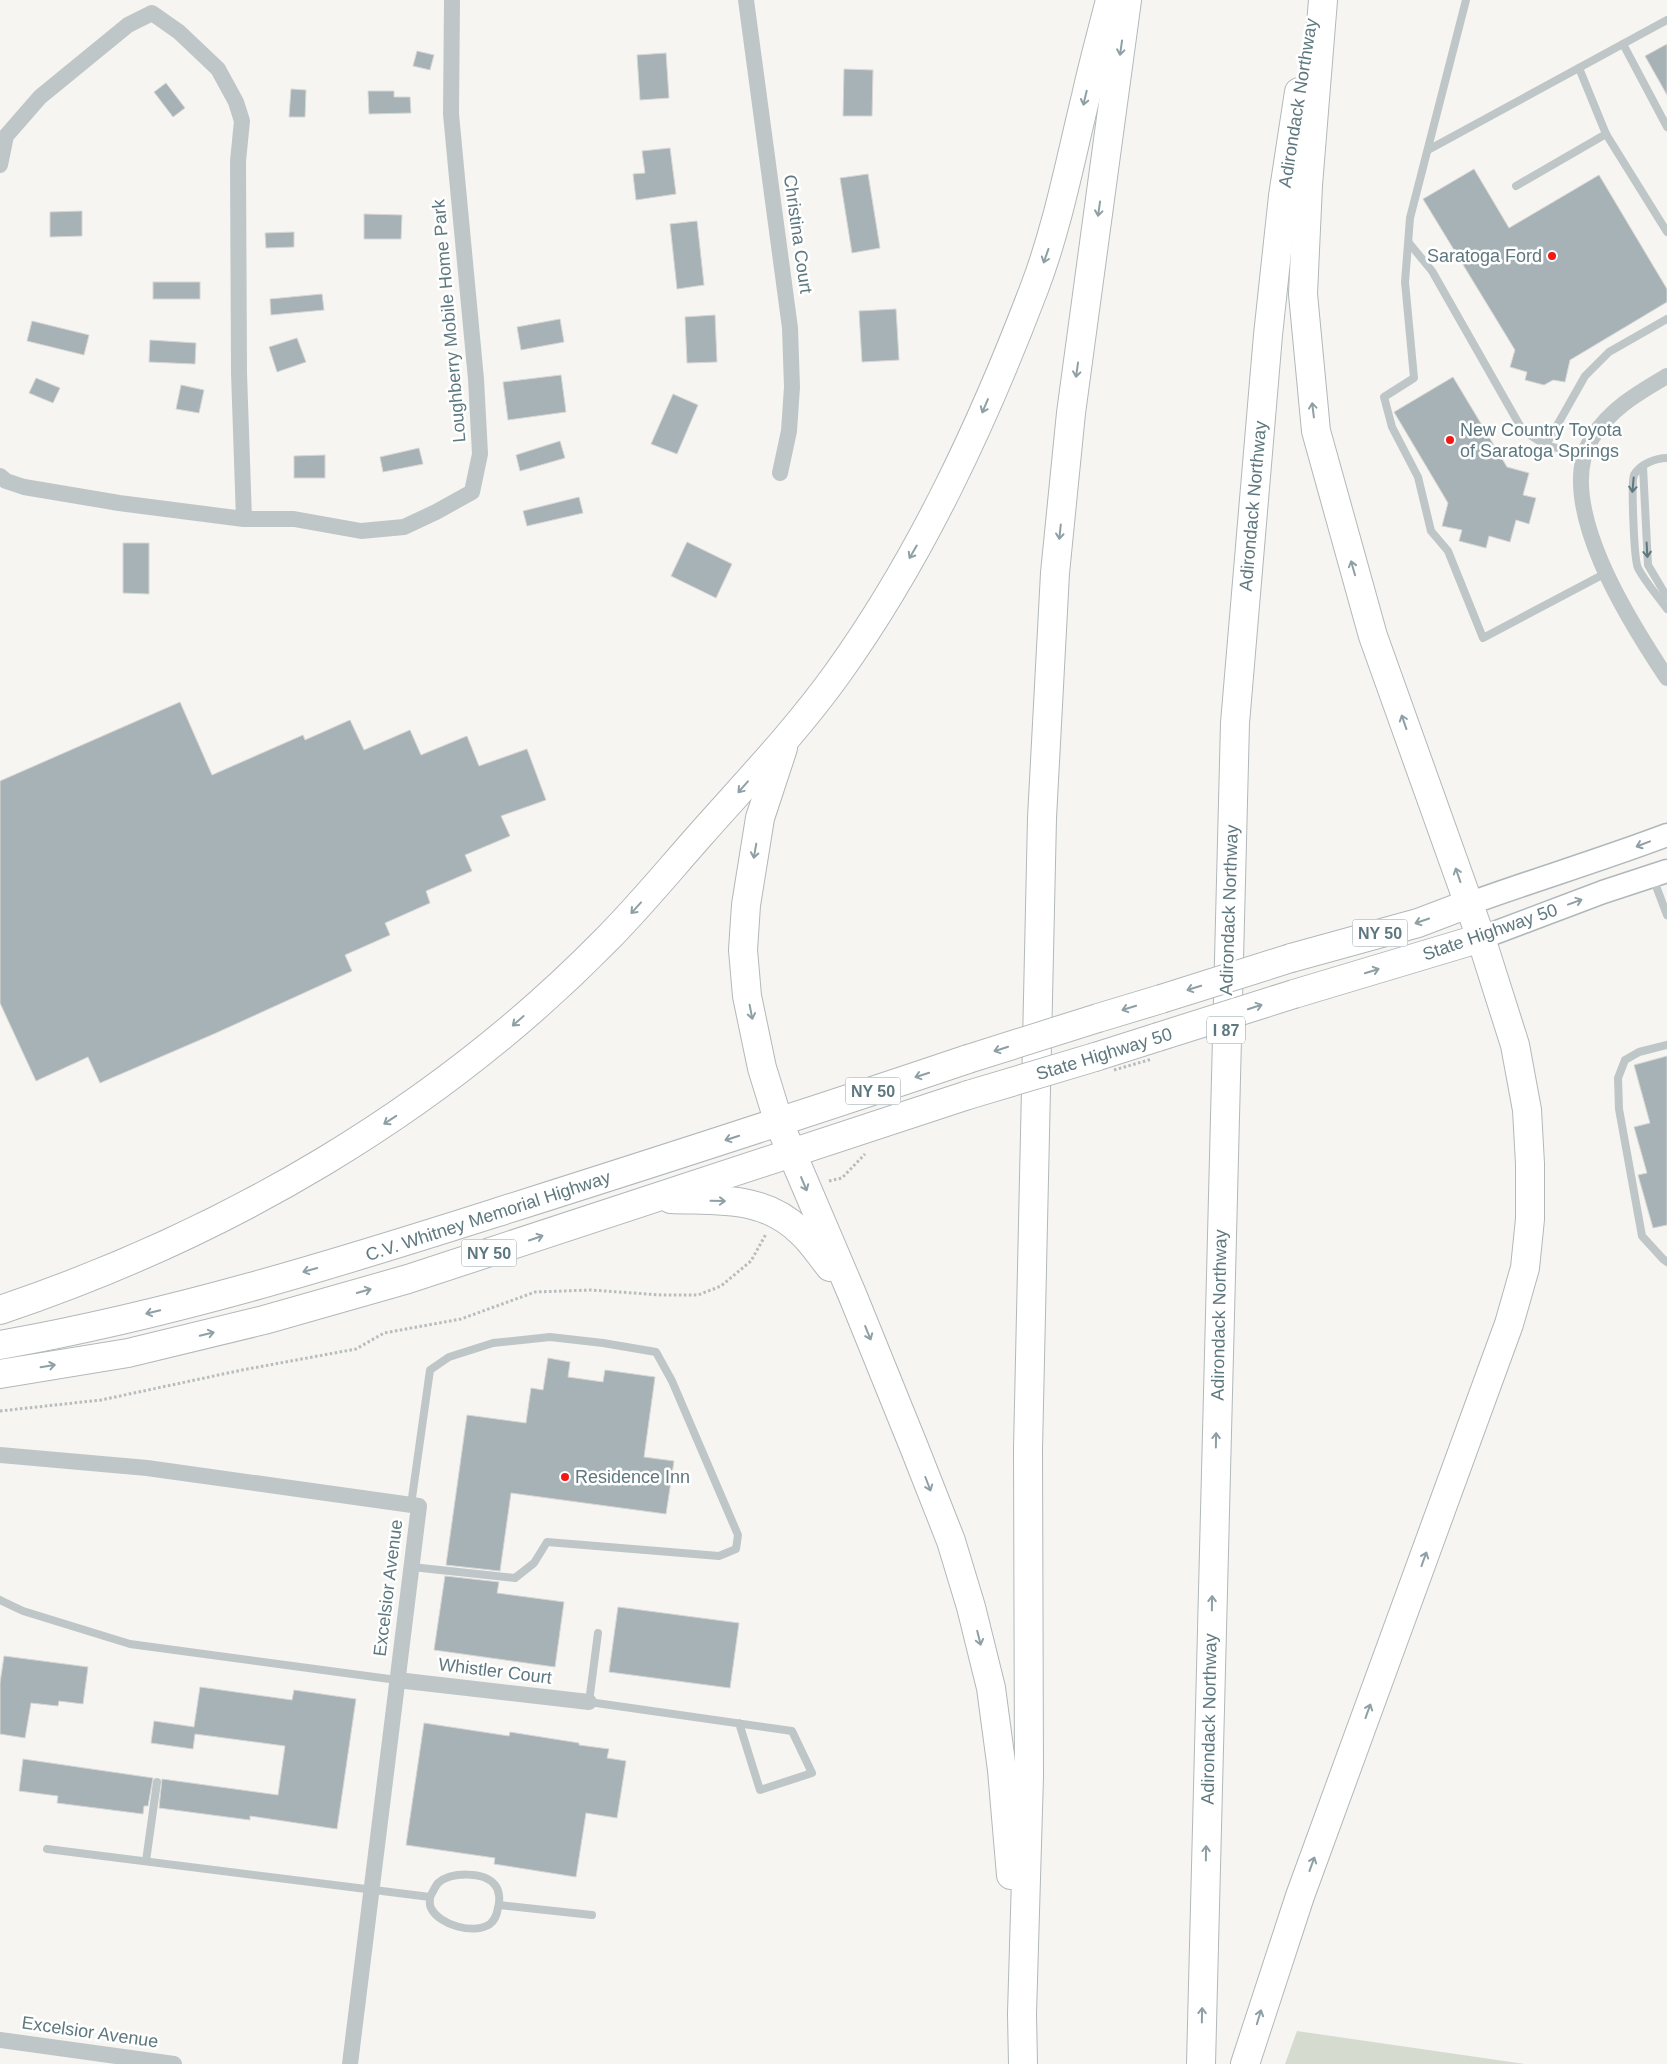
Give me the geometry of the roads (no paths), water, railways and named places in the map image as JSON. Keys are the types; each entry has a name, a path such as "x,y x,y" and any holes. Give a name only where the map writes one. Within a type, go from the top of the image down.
{"highway":[{"path":"0,1310 41,1296 127,1261 218,1220 296,1178 402,1112 495,1041 605,942 787,737 836,675 885,600 931,519 965,453 1018,330 1049,247 1110,0"},
{"path":"1022,2064 1029,1776 1028,1449 1042,808 1056,573 1070,423 1128,0"},
{"name":"Adirondack Northway","path":"1201,2064 1235,723 1268,335 1280,226 1303,63 1315,0"},
{"path":"1245,2064 1300,1896 1509,1324 1525,1268 1530,1219 1530,1164 1527,1110 1515,1045 1481,938 1373,636 1316,431 1303,294 1308,185 1323,0"},
{"path":"787,737 760,818 746,905 743,950 747,996 762,1068 779,1123 852,1294 951,1541 971,1607 991,1688 1002,1770 1022,2014"},
{"name":"State Highway 50","path":"968,1060 1291,958 1418,923 1468,904"},
{"name":"State Highway 50","path":"968,1095 1102,1064 1157,1047 1294,994 1481,938"},
{"name":"C.V. Whitney Memorial Highway","path":"0,1344 78,1331 255,1286 358,1256 779,1123 968,1060"},
{"name":"C.V. Whitney Memorial Highway","path":"0,1374 128,1353 264,1320 408,1279 968,1095"},
{"path":"652,1199 743,1201 774,1213 786,1219 802,1232 852,1294"}],"main road":[{"name":"State Highway 50","path":"1468,904 1618,854 1667,835"},
{"name":"State Highway 50","path":"1481,938 1659,873"}],"street":[{"name":"Loughberry Mobile Home Park","path":"0,476 6,481 24,487 119,503 244,519 294,518 361,531 404,527 472,492 480,454 476,379 451,114 452,0"},
{"name":"Christina Court","path":"746,0 790,328 792,387 789,431 780,473"},
{"path":"0,165 6,136 40,97 153,7 218,69 236,102 242,122 238,160 239,373 244,519"},
{"path":"1667,376 1630,398 1607,416 1591,439 1584,456 1580,482 1582,506 1606,572 1643,642 1667,678"},
{"name":"Excelsior Avenue","path":"0,1455 147,1468 419,1506 350,2064"},
{"name":"Whistler Court","path":"397,1680 589,1702"},
{"name":"Excelsior Avenue","path":"0,2040 174,2064"}],"lane":[{"path":"1466,0 1410,218 1405,282 1414,378 1384,397 1392,427 1418,477 1430,532 1448,551 1483,638 1606,572"},
{"path":"1428,150 1667,20"},
{"path":"1623,44 1667,127"},
{"path":"1579,68 1606,134 1667,232"},
{"path":"1516,186 1606,134"},
{"path":"1408,243 1432,271 1523,431 1546,445 1584,456"},
{"path":"1546,445 1585,376 1609,352 1667,319"},
{"path":"1667,458 1657,458 1643,466 1634,476 1632,496 1637,567 1667,609"},
{"path":"1643,466 1648,565 1667,597"},
{"path":"1659,873 1667,915"},
{"path":"1667,1045 1639,1052 1625,1060 1618,1078 1619,1109 1642,1236 1667,1262"},
{"path":"411,1505 430,1370 449,1357 493,1343 550,1337 656,1352 672,1381 738,1535 736,1549 718,1556 547,1542 534,1563 515,1578 411,1567"},
{"path":"0,1600 23,1611 130,1644 397,1680"},
{"path":"598,1633 589,1702 739,1723 792,1731 812,1773 760,1790 739,1723"},
{"path":"146,1861 157,1782"},
{"path":"47,1849 430,1897"},
{"path":"466,1875 484,1877 496,1886 500,1900 496,1916 490,1924 482,1928 471,1928 446,1922 430,1906 430,1897 438,1884 451,1876 466,1875"},
{"path":"499,1905 592,1915"}],"place":[{"name":"Saratoga Ford","path":"1552,256"},
{"name":"New Country Toyota of Saratoga Springs","path":"1450,440"},
{"name":"Residence Inn","path":"565,1477"}]}
